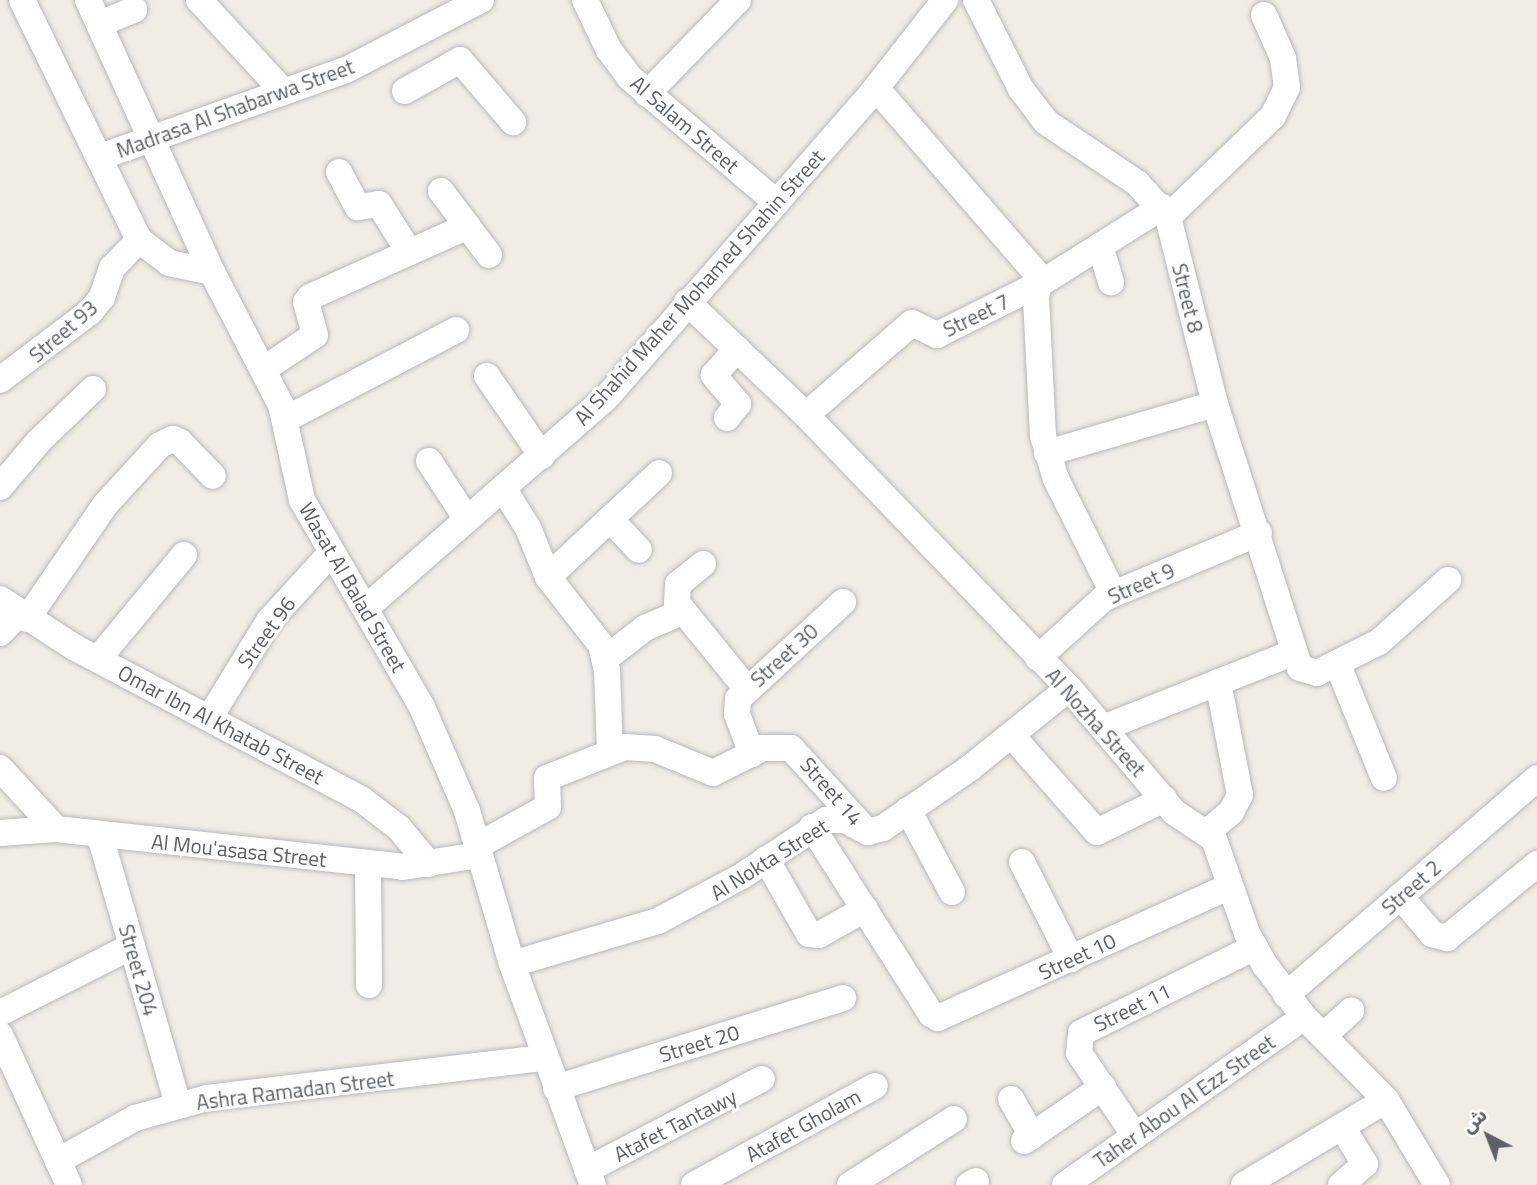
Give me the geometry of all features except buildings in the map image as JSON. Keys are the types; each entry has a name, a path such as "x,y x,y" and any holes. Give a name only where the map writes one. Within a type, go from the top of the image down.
{"street":[{"path":"22,0 139,240 169,263 212,272"},
{"name":"Wasat Al Balad Street","path":"88,0 212,272 264,369 286,419 302,500 331,553 367,607 379,638 422,707 478,851 544,1058 590,1177"},
{"path":"199,0 283,91"},
{"name":"Madrasa Al Shabarwa Street","path":"100,157 151,136 354,66 481,0"},
{"name":"Al Salam Street","path":"585,0 609,50 647,94 776,202"},
{"path":"647,94 738,0"},
{"name":"Al Shahid Maher Mohamed Shahin Street","path":"367,607 606,398 876,88 945,0"},
{"path":"976,0 1021,89 1046,122 1137,183 1165,212"},
{"path":"99,24 134,10"},
{"name":"Street 7","path":"806,415 912,323 937,335 1041,283 1100,246 1165,212 1273,116 1287,87 1283,58 1264,15"},
{"path":"440,21 460,60 513,122"},
{"path":"405,91 460,60"},
{"path":"876,88 1037,271 1041,283 1036,298 1039,405 1047,453 1113,593"},
{"path":"339,173 361,210 379,204 408,250"},
{"path":"441,191 489,255"},
{"name":"Street 8","path":"1165,212 1214,404 1259,533 1296,657"},
{"path":"264,369 315,335 306,302 310,297 408,250 468,226"},
{"name":"Street 93","path":"0,380 34,358 90,312 103,297 112,268 139,240"},
{"path":"1100,246 1111,282"},
{"name":"Al Nozha Street","path":"687,302 806,415 1069,688 1184,821 1206,833 1221,848 1230,886 1255,947 1286,995 1304,1017 1386,1100 1437,1185"},
{"path":"286,419 456,330"},
{"path":"727,418 738,404 714,375 737,349"},
{"path":"487,376 542,456"},
{"path":"0,487 39,441 93,389"},
{"path":"1047,453 1214,404"},
{"path":"0,633 15,610 160,445 173,439 180,442 213,476"},
{"path":"429,461 466,518"},
{"path":"548,577 659,473"},
{"path":"503,488 528,528 548,577 594,631 605,659 610,750"},
{"path":"610,519 639,550"},
{"name":"Street 9","path":"1038,658 1113,593 1259,533"},
{"name":"Street 96","path":"210,717 269,621 331,553"},
{"path":"98,659 184,555"},
{"path":"703,564 678,584 675,594 682,612 747,689"},
{"path":"1103,728 1218,682 1296,657 1311,674 1337,663 1387,636 1448,580"},
{"name":"Street 30","path":"752,754 737,714 738,699 843,602"},
{"name":"Omar Ibn Al Khatab Street","path":"15,610 98,659 361,799 399,828 429,864"},
{"path":"605,659 645,628 682,612"},
{"path":"1337,663 1384,778"},
{"path":"1206,833 1231,812 1240,795 1218,682"},
{"path":"868,832 908,810 1012,736 1069,688"},
{"path":"1012,736 1097,832 1164,799"},
{"name":"Street 14","path":"478,851 548,807 547,778 610,750 655,749 713,773 752,754 781,745 799,753 868,832"},
{"path":"0,768 56,829"},
{"name":"Street 2","path":"1286,995 1537,778"},
{"path":"908,810 952,892"},
{"name":"Al Nokta Street","path":"512,964 657,921 766,859 812,827 836,818 868,832"},
{"path":"766,859 809,934 819,935 865,909 812,827"},
{"name":"Al Mou'asasa Street","path":"0,833 56,829 368,864 429,864 478,851"},
{"name":"Street 204","path":"100,836 178,1104"},
{"path":"1022,862 1071,959"},
{"path":"368,864 369,985"},
{"path":"1400,897 1432,934 1447,938 1537,864"},
{"name":"Street 10","path":"865,909 926,1007 938,1018 1230,886"},
{"path":"0,1013 132,946"},
{"name":"Street 11","path":"1135,1136 1079,1053 1080,1033 1255,947"},
{"name":"Street 20","path":"556,1088 843,998"},
{"path":"1323,1036 1351,1011"},
{"name":"Taher Abou Al Ezz Street","path":"1065,1185 1304,1017"},
{"path":"0,1035 69,1185"},
{"name":"Ashra Ramadan Street","path":"58,1161 135,1118 178,1104 544,1058"},
{"name":"Atafet Tantawy","path":"590,1177 762,1079"},
{"name":"Atafet Gholam","path":"694,1185 875,1086"},
{"path":"1011,1099 1028,1139 1103,1087"},
{"path":"1244,1185 1386,1100"},
{"path":"850,1185 954,1119"},
{"path":"1341,1185 1365,1164 1342,1127"}]}
